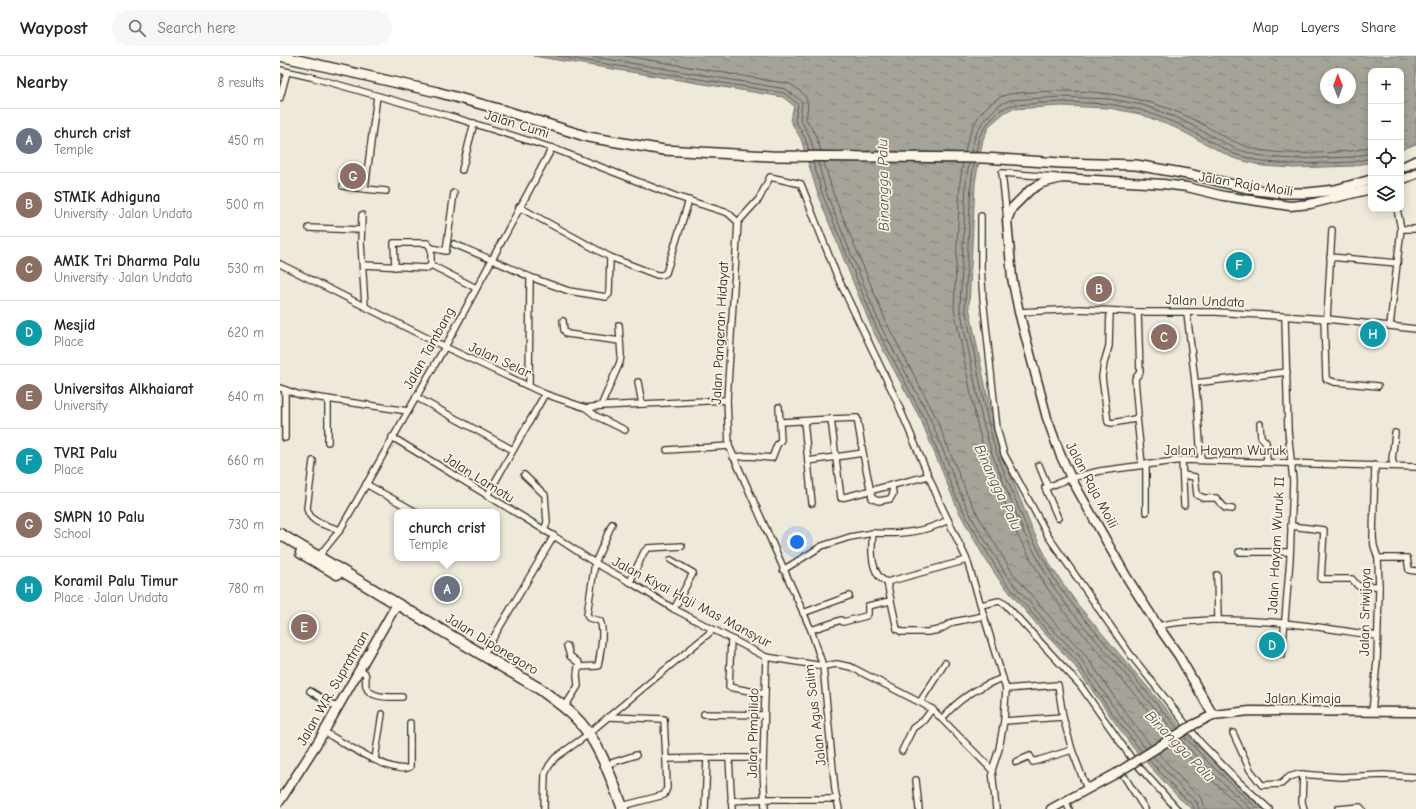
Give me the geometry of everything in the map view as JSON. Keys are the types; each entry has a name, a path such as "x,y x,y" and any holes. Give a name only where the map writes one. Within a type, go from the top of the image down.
{"highway":[{"name":"Jalan Diponegoro","path":"280,534 540,689 574,716 605,765 620,808"},
{"name":"Jalan Diponegoro","path":"280,541 482,660 552,704 586,735 597,762 620,808"}],"main road":[{"path":"280,56 437,92 506,111 588,137 664,150 771,156 984,158 1061,164 1136,165 1193,175 1255,190 1282,193 1308,193 1335,190 1368,181"},
{"path":"1404,167 1416,161"}],"street":[{"name":"Jalan Cumi","path":"280,70 311,77 474,123 552,148 689,200 728,213 738,222"},
{"path":"280,98 287,72"},
{"path":"365,189 377,96"},
{"path":"462,170 474,123"},
{"name":"Jalan Tambang","path":"319,556 340,530 445,347 552,148"},
{"path":"1007,220 1002,173 1062,178"},
{"path":"1404,179 1416,174"},
{"path":"738,222 759,199 770,177 801,184 838,276 895,397 928,476 967,560 1006,689 1004,721 999,749 992,770 996,809"},
{"name":"Jalan Raja Moili","path":"1213,715 1179,656 1158,626 1070,478 1051,431 1019,312 1009,255 1007,220 1012,208 1030,190 1042,183 1062,178 1163,184 1188,187 1224,196 1290,206 1310,204 1368,190"},
{"path":"343,186 386,191"},
{"path":"431,248 446,251 454,193"},
{"path":"519,207 610,257 657,275 662,275 669,265 689,200"},
{"path":"1390,326 1401,229 1398,212"},
{"path":"362,215 361,230 365,306"},
{"path":"981,216 981,268 983,298 996,422 1004,454 1048,536 1126,648 1200,742 1239,782 1269,809"},
{"name":"Jalan Pangeran Hidayat","path":"729,446 727,400 738,222"},
{"path":"308,228 361,230"},
{"path":"1401,229 1416,229"},
{"path":"1332,230 1326,319 1326,378 1334,382 1378,386"},
{"path":"395,267 394,243 427,243 431,248 431,265"},
{"path":"454,244 485,258 492,259 530,277 569,291 606,297 609,294 610,257"},
{"path":"1330,256 1397,263"},
{"name":"Jalan Selar","path":"280,264 445,347 545,394 586,408 727,400"},
{"path":"363,265 426,268 431,265"},
{"path":"431,265 476,288"},
{"path":"529,386 530,277"},
{"name":"Jalan Undata","path":"1019,312 1061,309 1138,312 1215,312 1326,319 1416,329"},
{"path":"1110,311 1110,346 1104,363 1102,378 1108,422 1112,423 1137,418"},
{"path":"1138,312 1140,372 1135,379 1138,413 1137,418 1144,464 1146,512"},
{"path":"1188,312 1195,382 1200,459"},
{"name":"Jalan Hayam Wuruk II","path":"1282,655 1290,552 1293,481 1288,430 1285,317"},
{"path":"563,321 564,330 567,334 620,341"},
{"path":"601,406 618,369 621,355 619,324"},
{"path":"1195,382 1287,372"},
{"path":"638,382 642,404"},
{"path":"285,438 283,389 300,395 383,406 408,411"},
{"path":"487,496 545,394"},
{"path":"416,397 513,450"},
{"path":"328,399 328,442"},
{"path":"733,457 749,456 772,458 777,445 781,441 782,422 779,407"},
{"path":"586,408 596,416 625,430"},
{"path":"782,422 857,418 872,498 875,500 886,501 893,496 892,486"},
{"path":"831,419 840,498 870,492 928,476"},
{"path":"804,421 812,503"},
{"path":"1260,424 1261,437 1266,442 1267,462"},
{"path":"1394,465 1392,460 1395,433"},
{"name":"Jalan Lamotu","path":"392,437 554,536"},
{"path":"667,450 729,446"},
{"name":"Jalan Agus Salim","path":"729,446 811,630 823,666 839,809"},
{"path":"808,461 863,453"},
{"name":"Jalan Hayam Wuruk","path":"1048,487 1070,478 1100,471 1182,460 1200,459 1416,466"},
{"path":"1182,460 1184,505"},
{"path":"313,461 308,513 319,523 340,530"},
{"path":"1039,465 1058,518"},
{"name":"Jalan Sriwijaya","path":"1372,712 1377,636 1378,586 1378,558 1373,537 1375,465"},
{"path":"524,475 545,495 548,522 544,531"},
{"path":"1183,475 1195,477 1197,495 1204,498 1216,498 1225,508 1232,509"},
{"path":"366,484 411,509"},
{"path":"783,570 822,546 850,537 872,533 903,534 924,530 948,520"},
{"path":"578,667 598,666 602,647 601,622 589,618 587,614 595,564 612,524"},
{"path":"1291,526 1324,530 1321,578 1352,579 1356,586 1360,587 1378,586"},
{"path":"872,533 872,555 876,573 881,580 887,582 967,560"},
{"path":"483,655 554,536"},
{"name":"Jalan Kiyai Haji Mas Mansyur","path":"554,536 595,564 630,582 674,609 766,657 823,666 837,664 851,667 921,703 931,709 942,719 992,770"},
{"path":"630,582 644,552 648,548 682,546"},
{"path":"1239,552 1290,552"},
{"path":"1378,558 1407,558 1408,570 1416,571"},
{"path":"671,560 693,573 674,609"},
{"path":"1217,575 1218,620"},
{"path":"887,582 897,629 902,632 939,630 953,622 984,616"},
{"path":"803,613 849,596"},
{"path":"811,630 841,620 843,622 866,616 868,614 868,606 890,601"},
{"path":"981,605 1002,601 1080,685 1132,759 1177,809"},
{"name":"Jalan W.R. Supratman","path":"280,801 324,732 394,608"},
{"path":"1158,626 1174,622 1218,620 1284,622 1377,636"},
{"path":"544,809 544,783 549,766 555,758 586,735 713,630"},
{"path":"732,639 729,687 765,694"},
{"path":"564,708 578,686 577,675 579,662 570,656 567,646"},
{"name":"Jalan Pimpilido","path":"765,809 763,758 766,657"},
{"path":"921,703 946,663"},
{"path":"360,670 365,673 366,688 370,692 381,697 402,698"},
{"path":"942,719 955,704 964,700 984,685 1003,678"},
{"path":"1006,689 1057,684 1060,690 1063,717 1072,750 1087,789"},
{"path":"310,691 338,708"},
{"path":"902,751 913,728 924,720 931,709"},
{"name":"Jalan Kimaja","path":"1052,809 1067,806 1087,789 1119,772 1193,724 1213,715 1250,711 1416,712"},
{"path":"375,759 382,714"},
{"path":"704,714 764,716"},
{"path":"608,717 664,719 667,788 664,795 620,808"},
{"path":"1004,721 1063,717"},
{"path":"324,732 362,754 392,767 407,768 410,766 410,723"},
{"path":"1233,733 1250,770 1261,785 1280,784 1294,774 1341,777 1383,775 1416,777"},
{"path":"1016,762 1030,756 1033,762 1072,750"},
{"path":"605,765 636,755"},
{"path":"666,758 763,758"},
{"path":"705,809 706,758"},
{"path":"729,758 732,809"},
{"path":"1119,772 1145,809"},
{"path":"1303,774 1302,802 1304,809"},
{"path":"916,780 919,809"},
{"path":"731,801 765,799 837,799"},
{"path":"1338,809 1360,807 1362,809"}],"water":[{"name":"Binangga Palu","path":"533,56 1416,56 1416,144 1404,149 1404,68 1368,68 1368,163 1354,166 1294,168 1263,166 1233,158 1176,128 1140,114 1109,108 1062,106 1011,109 990,125 983,139 975,183 969,307 996,438 1032,529 1052,568 1078,605 1193,741 1264,809 1192,809 1179,798 1134,749 1072,662 1045,634 1000,581 984,557 958,510 921,420 873,331 819,198 801,139 790,120 794,106 783,97"}],"place":[{"name":"SMPN 10 Palu","path":"353,176"},
{"name":"TVRI Palu","path":"1239,265"},
{"name":"STMIK Adhiguna","path":"1099,289"},
{"name":"Koramil Palu Timur","path":"1373,334"},
{"name":"AMIK Tri Dharma Palu","path":"1164,337"},
{"name":"church crist","path":"447,589"},
{"name":"Universitas Alkhaiarat","path":"304,627"},
{"name":"Mesjid","path":"1272,645"}]}
